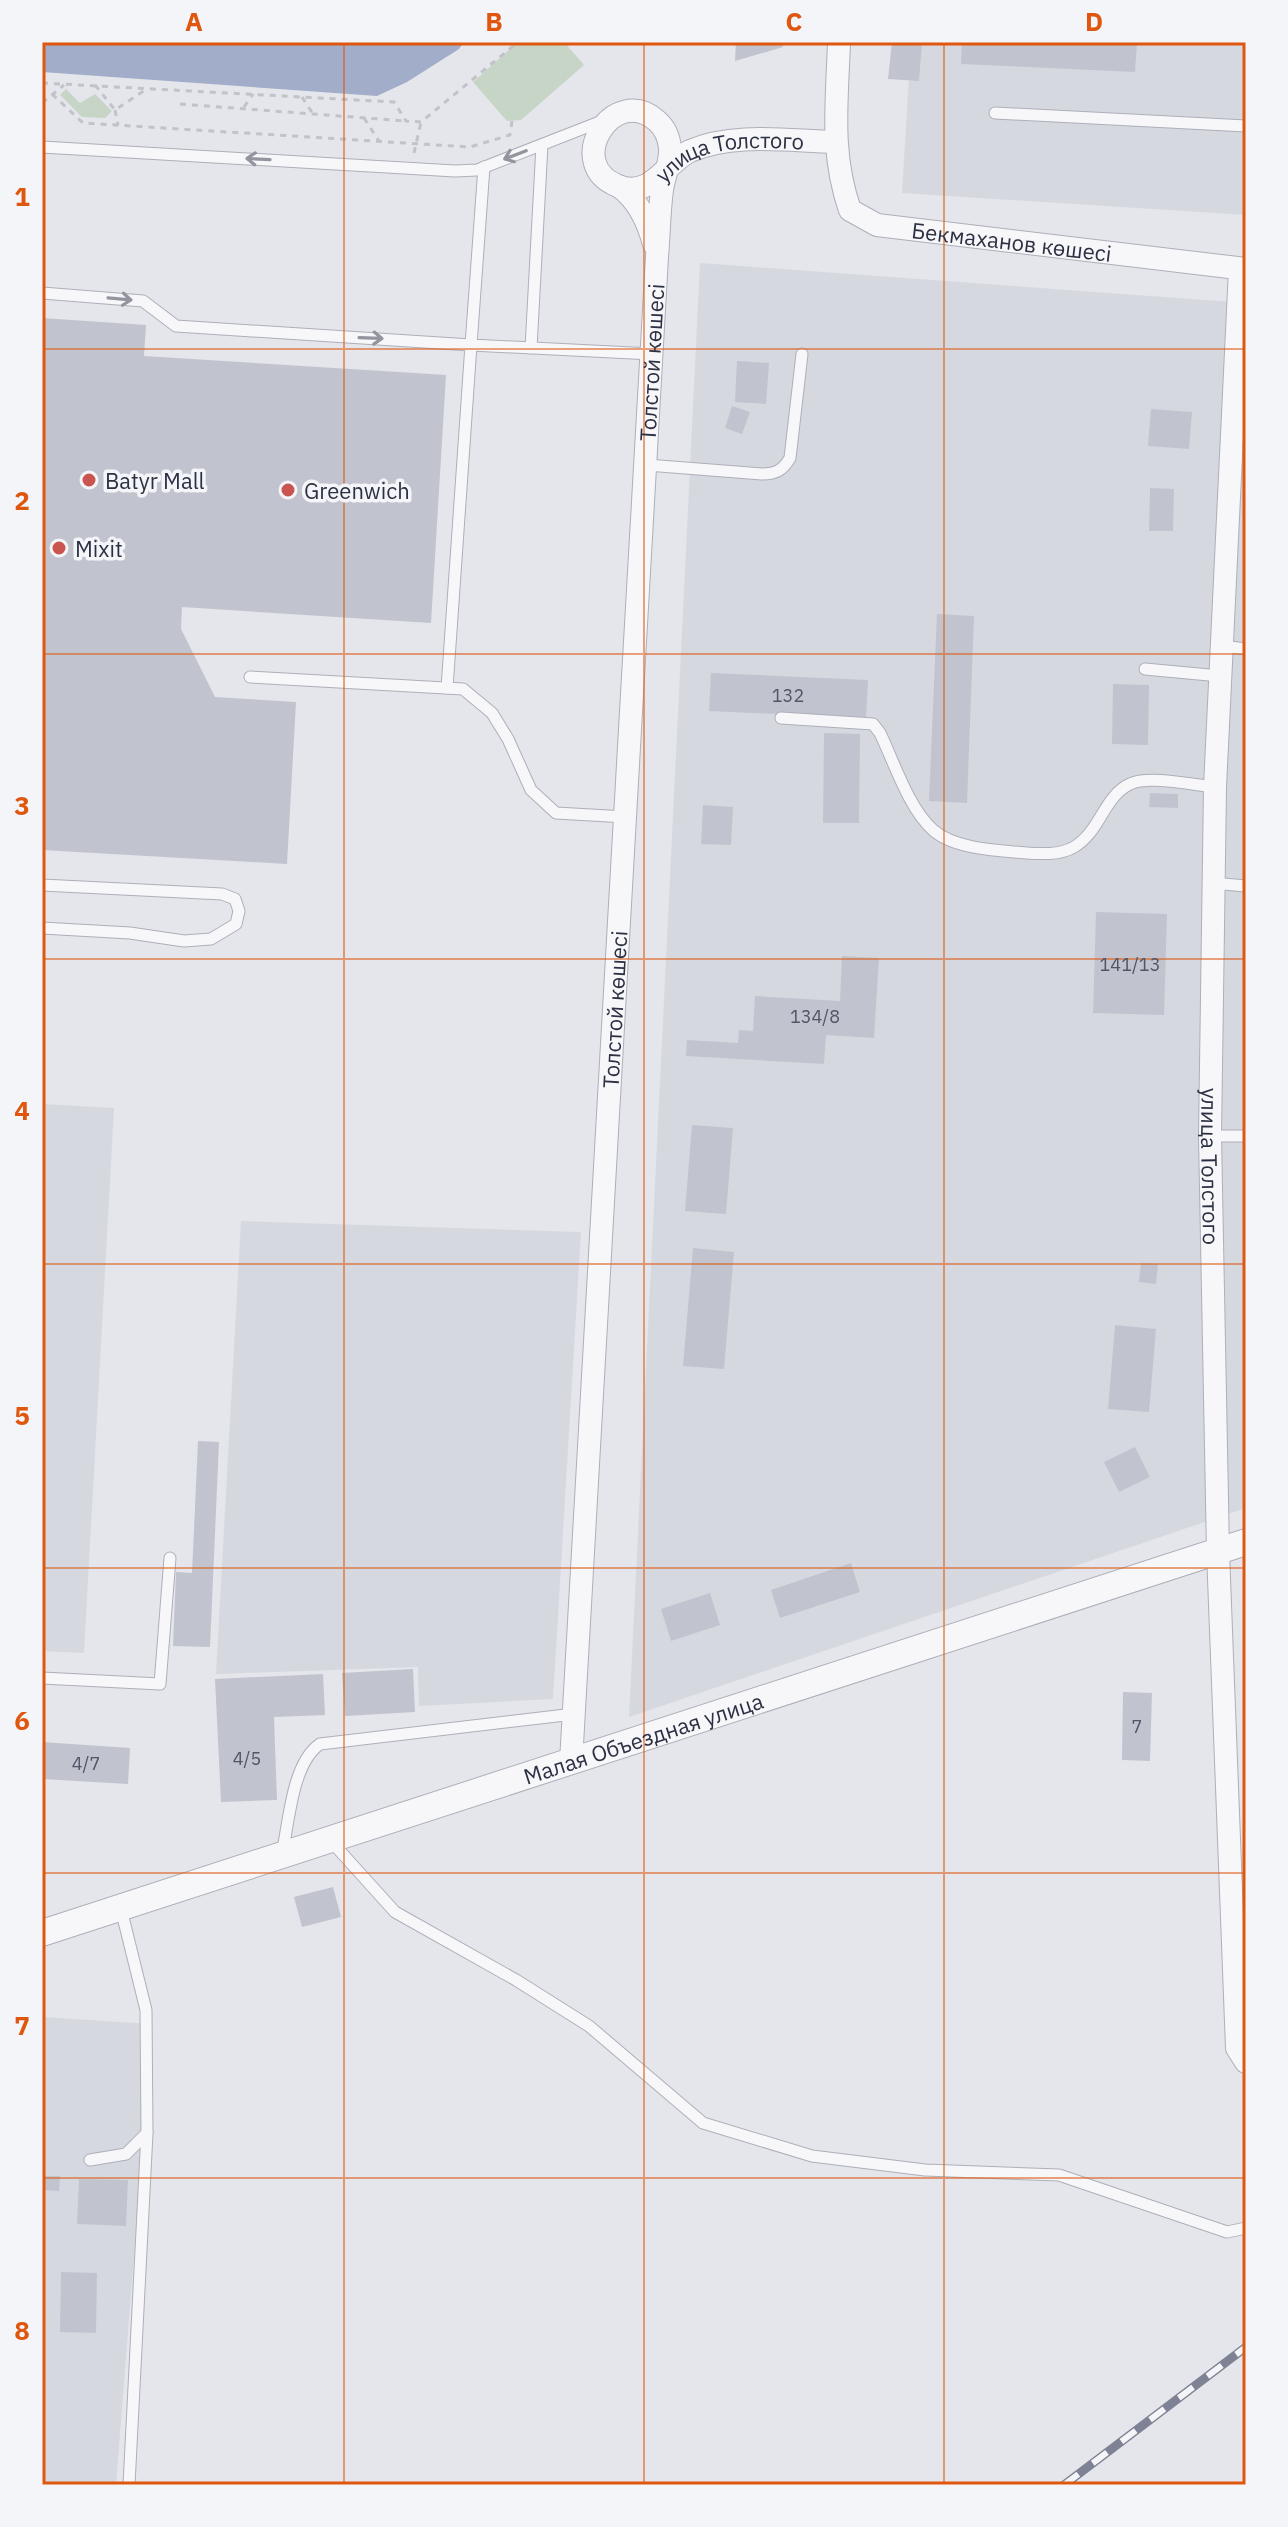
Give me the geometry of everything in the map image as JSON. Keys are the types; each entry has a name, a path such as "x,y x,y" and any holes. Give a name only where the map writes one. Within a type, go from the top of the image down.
{"street":[{"path":"835,142 839,42"},
{"path":"657,257 641,213 630,195 600,173 593,149 595,137 614,116 634,112 647,114 682,134 716,141"},
{"path":"620,187 633,189 646,186 657,180 665,169 670,157 670,144 657,121"},
{"name":"улица Толстого","path":"657,257 665,169 686,153 716,141 835,142"},
{"name":"Бекмаханов көшесі","path":"835,142 840,183 850,210 877,225 1243,269"},
{"name":"Толстой көшесі","path":"571,1762 657,257"},
{"name":"улица Толстого","path":"1243,269 1215,787 1210,1136 1218,1552 1237,2048 1246,2062"},
{"name":"Малая Объездная улица","path":"42,1933 1246,1542"}],"lane":[{"path":"995,113 1246,126"},
{"path":"42,147 455,171 484,167 614,116"},
{"path":"531,348 542,145"},
{"path":"447,688 484,167"},
{"path":"42,293 143,301 176,326 652,354"},
{"path":"647,465 762,474 784,469 790,458 802,354"},
{"path":"1222,646 1246,649"},
{"path":"1145,669 1220,676"},
{"path":"250,677 463,689 492,713 508,739 531,790 556,813 627,817"},
{"path":"781,718 873,724 917,811 933,831 954,842 1004,851 1048,854 1073,849 1091,834 1118,791 1132,782 1215,787"},
{"path":"1212,883 1246,886"},
{"path":"42,885 222,894 235,899 239,911 236,924 211,939 184,941 130,933 42,928"},
{"path":"1210,1136 1246,1136"},
{"path":"42,1678 160,1684 170,1558"},
{"path":"281,1856 300,1769 310,1751 320,1744 574,1714"},
{"path":"329,1840 395,1912 516,1980 589,2026 703,2123 812,2156 925,2170 1059,2175 1227,2232 1246,2228"},
{"path":"121,1908 146,2010 147,2133 129,2485"},
{"path":"90,2160 126,2154 147,2133"}],"path":[{"path":"413,168 421,122 518,42"},
{"path":"42,83 394,102 406,121"},
{"path":"43,100 65,84"},
{"path":"95,85 115,110 118,125"},
{"path":"115,110 146,89"},
{"path":"52,94 83,123 470,147 510,135 512,121"},
{"path":"243,109 253,94"},
{"path":"301,96 313,114"},
{"path":"180,104 421,122"},
{"path":"364,118 379,141"}],"shaded area":[{"path":"911,42 1246,42 1246,215 902,193"},
{"path":"700,263 1246,303 1246,1508 629,1717"},
{"path":"42,1104 114,1108 84,1653 42,1651"},
{"path":"241,1221 581,1232 553,1699 419,1706 418,1667 216,1674"},
{"path":"42,2017 152,2024 116,2485 42,2485"}],"green space":[{"path":"518,42 564,42 584,65 521,120 507,121 473,82"},
{"path":"66,89 80,103 95,94 112,111 105,118 82,117 60,95"}],"water":[{"path":"42,42 464,42 459,49 407,82 377,96 42,72"}],"building":[{"path":"736,42 783,42 783,47 735,61"},
{"path":"892,42 922,42 919,81 888,79"},
{"path":"962,42 1137,42 1135,72 961,64"},
{"path":"42,318 146,325 144,356 446,375 431,623 182,607 181,629 215,697 296,702 287,864 42,850"},
{"path":"737,361 769,363 766,404 735,402"},
{"path":"732,406 750,412 742,434 725,428"},
{"path":"1151,409 1192,412 1189,449 1148,446"},
{"path":"1150,488 1174,489 1173,531 1149,531"},
{"path":"937,614 974,616 967,803 929,801"},
{"path":"711,673 868,680 866,718 709,711"},
{"path":"1113,684 1149,685 1148,745 1112,744"},
{"path":"824,733 860,734 859,823 823,823"},
{"path":"1150,793 1178,794 1178,808 1149,807"},
{"path":"703,805 733,807 731,845 701,844"},
{"path":"1096,912 1167,914 1164,1015 1093,1013"},
{"path":"842,956 879,958 874,1038 826,1035 824,1064 686,1056 687,1040 738,1043 739,1030 753,1031 755,996 840,1001"},
{"path":"692,1125 733,1128 726,1214 685,1211"},
{"path":"693,1248 734,1252 724,1369 683,1366"},
{"path":"1141,1263 1158,1264 1156,1284 1139,1282"},
{"path":"1115,1325 1156,1329 1149,1412 1108,1409"},
{"path":"198,1441 219,1442 210,1647 173,1646 176,1572 192,1573"},
{"path":"1135,1447 1150,1477 1119,1492 1104,1462"},
{"path":"851,1563 860,1592 780,1618 771,1590"},
{"path":"710,1593 720,1625 671,1641 661,1609"},
{"path":"413,1669 415,1712 345,1716 342,1673"},
{"path":"323,1674 325,1715 274,1717 277,1800 221,1802 215,1679"},
{"path":"1123,1692 1152,1693 1150,1761 1122,1760"},
{"path":"42,1742 130,1748 128,1784 42,1779"},
{"path":"333,1887 341,1917 302,1927 294,1897"},
{"path":"42,2176 60,2176 59,2191 42,2190"},
{"path":"79,2179 128,2180 126,2226 77,2224"},
{"path":"61,2272 97,2273 96,2333 60,2332"}],"railway":[{"path":"1064,2485 1246,2347"}],"place":[{"name":"Batyr Mall","path":"89,480"},
{"name":"Greenwich","path":"288,490"},
{"name":"Mixit","path":"59,548"}]}
